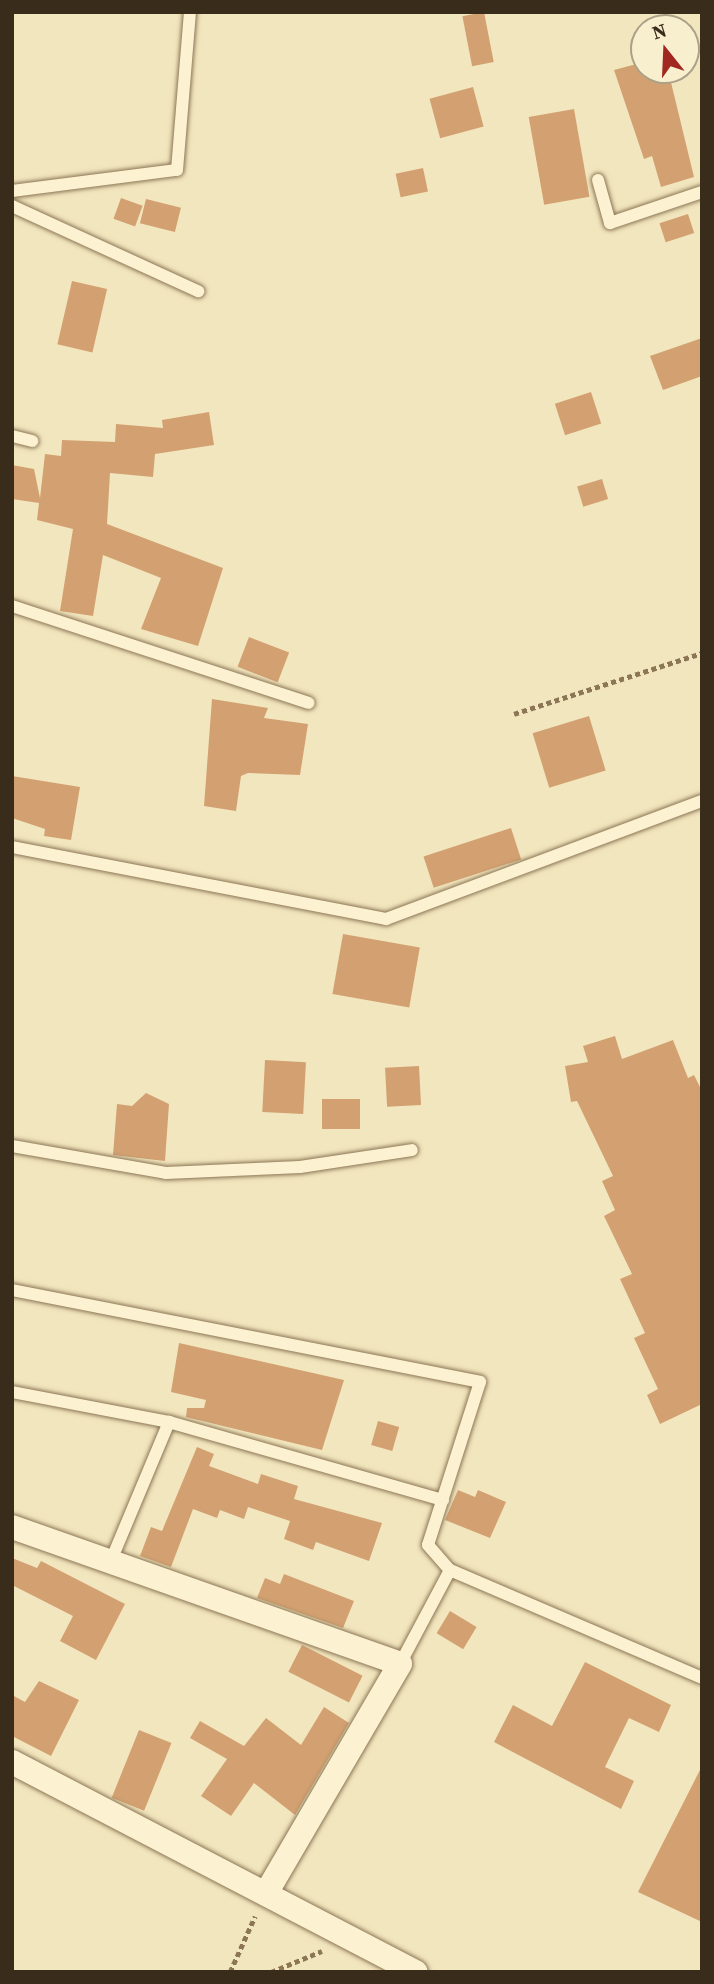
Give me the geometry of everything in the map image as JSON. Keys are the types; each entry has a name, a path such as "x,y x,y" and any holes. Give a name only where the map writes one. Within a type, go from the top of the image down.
{"street":[{"path":"12,1527 400,1664 268,1890"},
{"path":"12,1762 268,1890 352,1939 416,1972"}],"lane":[{"path":"12,191 177,170 190,12"},
{"path":"597,180 610,223 702,192"},
{"path":"12,206 198,290"},
{"path":"12,436 32,441"},
{"path":"12,606 309,703"},
{"path":"12,847 386,919 702,801"},
{"path":"12,1146 166,1173 300,1167 412,1150"},
{"path":"12,1290 480,1382 428,1545 450,1570 702,1678"},
{"path":"12,1392 169,1422 443,1500"},
{"path":"110,1563 169,1422"},
{"path":"400,1664 450,1570"}],"path":[{"path":"514,714 702,653"},
{"path":"230,1972 268,1890"},
{"path":"271,1972 352,1939"}],"building":[{"path":"484,12 494,62 472,66 462,16"},
{"path":"630,66 630,84 671,84 694,177 661,187 652,156 644,159 614,70"},
{"path":"473,87 484,127 440,138 430,99"},
{"path":"574,109 589,197 544,205 529,117"},
{"path":"423,168 428,191 401,197 396,174"},
{"path":"121,198 143,206 135,227 113,219"},
{"path":"146,199 181,208 175,232 140,223"},
{"path":"688,214 694,233 666,242 659,223"},
{"path":"72,281 107,289 92,352 57,344"},
{"path":"702,338 702,376 663,390 650,356"},
{"path":"591,392 601,423 565,435 555,404"},
{"path":"209,412 214,445 155,454 153,477 110,473 107,524 223,568 198,646 141,629 161,578 103,555 93,616 60,611 73,529 37,520 39,503 12,499 12,465 34,469 40,498 45,454 61,456 62,440 115,442 116,424 163,428 162,420"},
{"path":"602,479 608,499 583,507 577,487"},
{"path":"249,637 289,652 278,682 238,667"},
{"path":"212,699 268,708 264,718 308,724 300,775 248,773 241,776 236,811 204,806"},
{"path":"589,716 606,771 549,788 533,733"},
{"path":"12,776 80,787 71,840 44,836 45,829 12,818"},
{"path":"511,828 521,859 434,888 424,856"},
{"path":"343,934 420,948 409,1008 332,994"},
{"path":"615,1036 622,1059 673,1040 688,1078 694,1075 702,1091 702,1404 660,1424 647,1395 658,1389 634,1338 645,1333 620,1279 632,1274 604,1216 615,1210 602,1181 613,1176 577,1101 571,1102 565,1066 588,1062 583,1046"},
{"path":"265,1060 306,1062 303,1114 262,1112"},
{"path":"419,1066 421,1105 387,1107 385,1068"},
{"path":"146,1093 169,1104 165,1161 113,1155 117,1104 132,1106"},
{"path":"322,1099 360,1099 360,1129 322,1129"},
{"path":"179,1343 344,1380 322,1450 186,1417 187,1408 204,1408 206,1400 171,1392"},
{"path":"378,1421 399,1427 392,1451 371,1445"},
{"path":"197,1447 214,1454 209,1466 258,1484 261,1474 298,1486 294,1499 382,1523 369,1561 316,1542 313,1550 284,1539 290,1521 248,1507 244,1519 220,1510 217,1518 193,1509 171,1567 140,1556 151,1527 162,1531"},
{"path":"458,1490 475,1497 478,1490 506,1502 490,1538 445,1520"},
{"path":"12,1558 37,1568 41,1561 125,1604 96,1660 60,1641 73,1616 12,1585"},
{"path":"284,1574 354,1601 343,1628 257,1598 265,1578 280,1584"},
{"path":"450,1611 477,1627 463,1649 437,1633"},
{"path":"302,1645 363,1676 349,1703 288,1672"},
{"path":"585,1662 671,1705 659,1732 629,1718 605,1767 634,1781 621,1809 494,1742 513,1705 552,1726"},
{"path":"39,1681 79,1700 51,1756 12,1736 12,1695 25,1702"},
{"path":"324,1707 349,1723 295,1815 254,1783 231,1816 201,1796 227,1759 190,1738 200,1721 244,1746 266,1718 301,1745"},
{"path":"139,1730 171,1743 144,1811 112,1798"},
{"path":"702,1766 702,1922 638,1892"}]}
